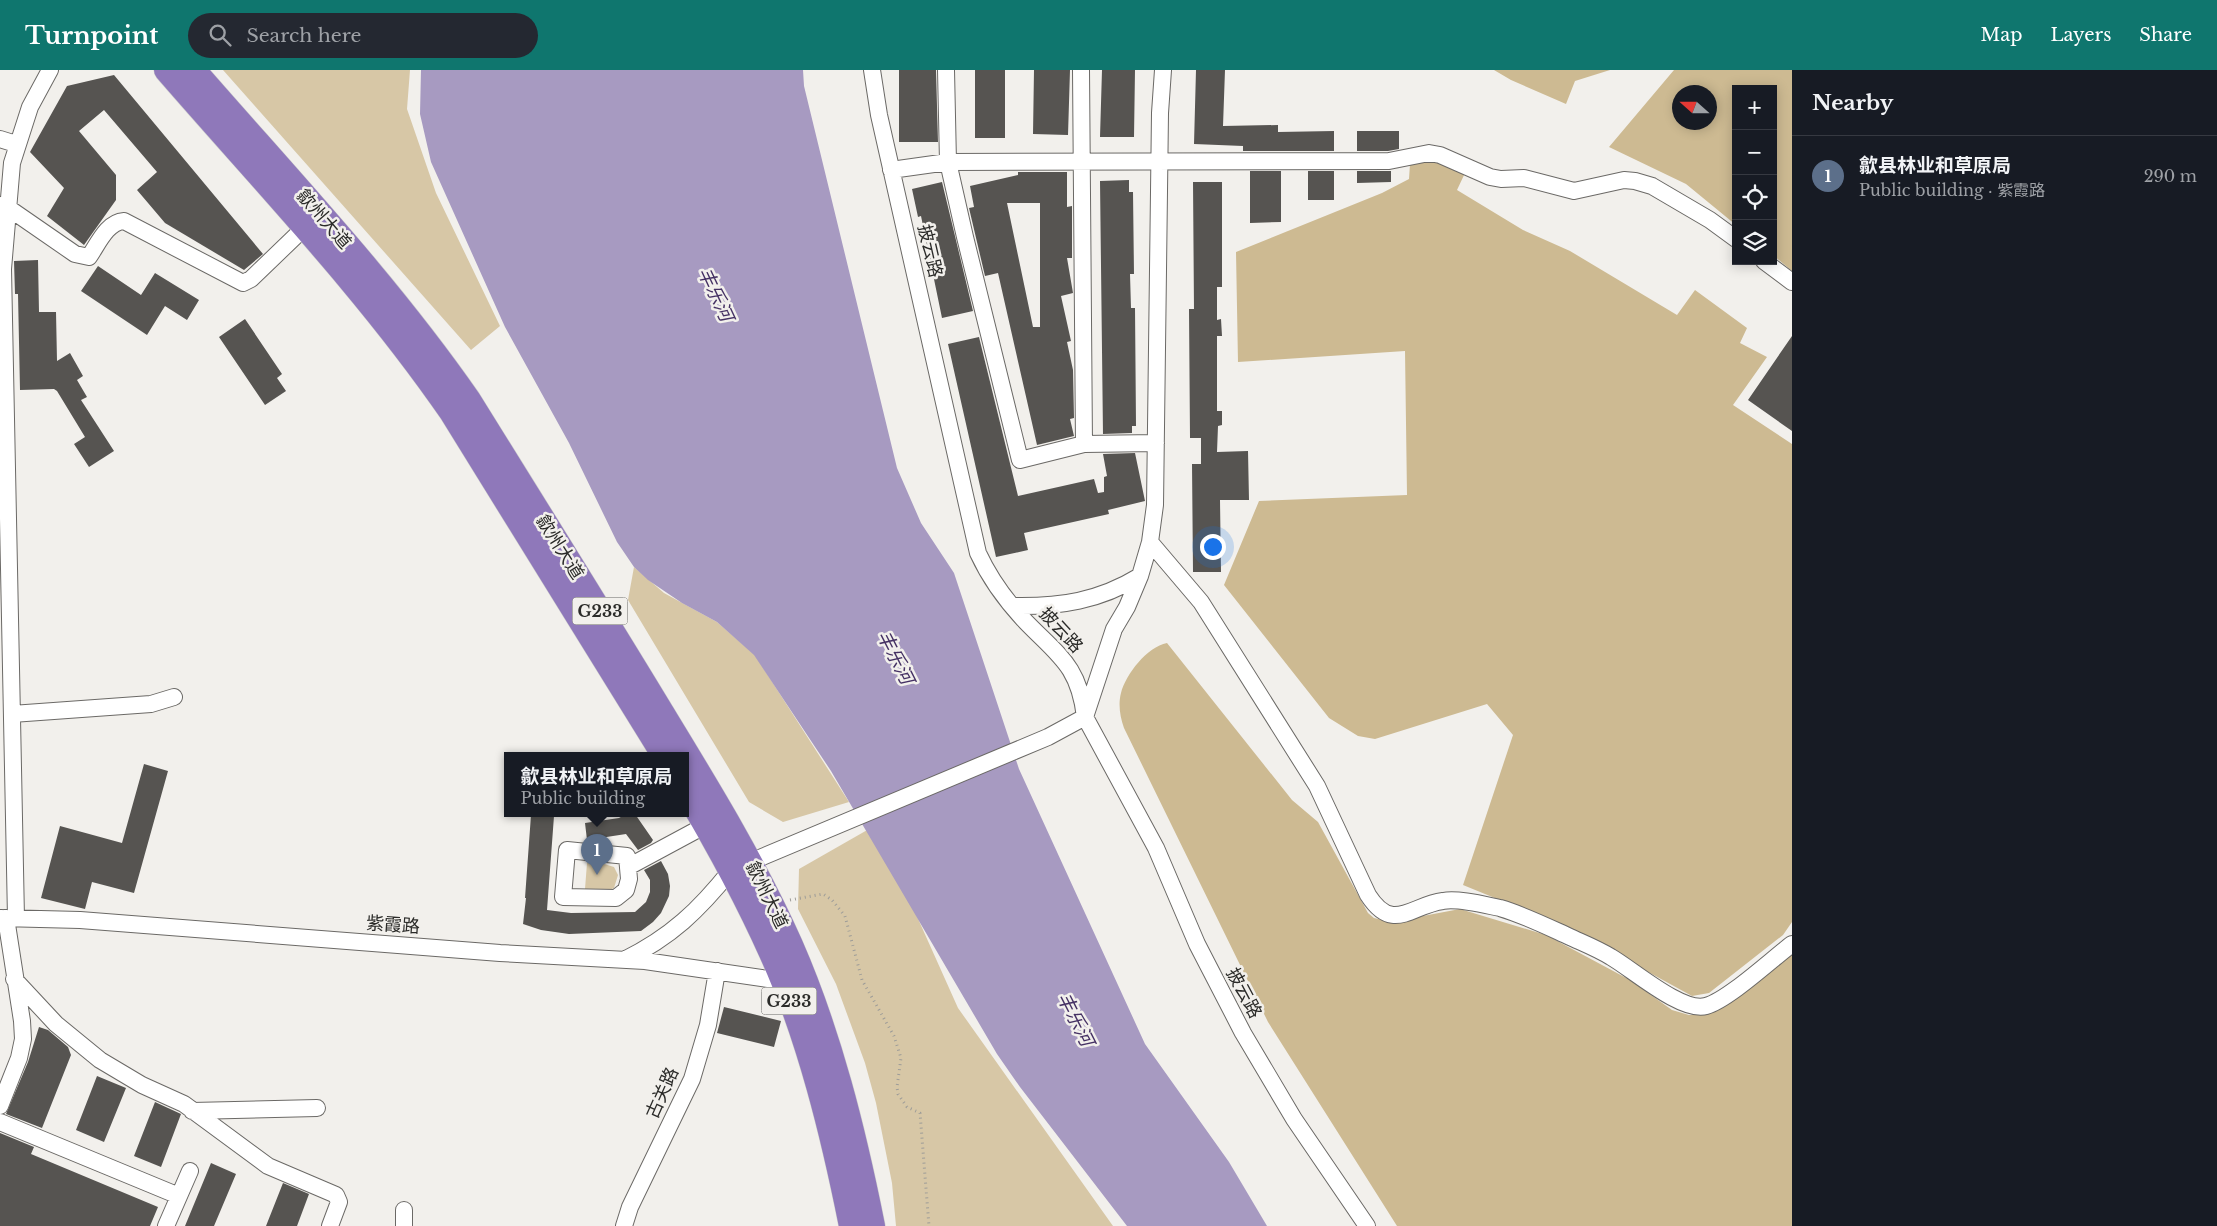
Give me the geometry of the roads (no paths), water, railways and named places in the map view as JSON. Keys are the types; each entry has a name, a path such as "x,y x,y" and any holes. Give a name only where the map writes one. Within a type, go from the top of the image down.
{"highway":[{"name":"歙州大道","path":"166,70 384,321 442,398 662,752"},
{"name":"歙州大道","path":"194,70 381,285 444,365 469,400 686,752"},
{"name":"歙州大道","path":"689,757 738,837 741,866 819,1093 851,1226"},
{"name":"歙州大道","path":"689,797 706,825 771,904 791,945 828,1049 853,1137 872,1226"}],"street":[{"path":"0,1106 19,1058 23,1040 22,1020 7,981 12,714 3,369 2,287 4,206 16,144 30,107 50,70"},
{"name":"披云路","path":"872,70 878,115 973,536 985,568 994,584 1061,655 1068,665 1079,686 1085,717 1156,848 1197,944 1243,1033 1294,1119 1367,1226"},
{"path":"946,70 948,162 1020,460 1084,444 1156,443"},
{"path":"1081,70 1084,444"},
{"path":"624,960 661,940 683,923 741,866 1048,737 1085,717 1114,629 1127,607 1140,576 1150,542 1155,506 1159,161 1163,70"},
{"path":"0,139 16,144"},
{"path":"891,170 948,162 1389,162 1429,153 1440,155 1490,178 1524,178 1574,191 1624,180 1652,186 1710,220 1732,237"},
{"path":"4,206 83,258 89,257 110,227 117,222 124,221 243,283 251,279 304,228"},
{"path":"1769,265 1792,282"},
{"path":"1150,542 1206,610 1318,786 1368,895 1378,908 1394,916 1402,916 1444,900 1478,904 1520,913 1610,956 1679,1001 1695,1007 1708,1006 1727,995 1792,944"},
{"path":"1013,606 1059,605 1092,598 1119,589 1140,576"},
{"path":"12,714 151,704 174,697"},
{"path":"628,867 706,825"},
{"path":"567,850 627,856 628,867 629,885 620,897 563,897 567,850"},
{"name":"紫霞路","path":"7,918 80,920 500,953 624,960 782,981"},
{"name":"古关路","path":"624,1226 630,1207 692,1078 708,1025 717,972"},
{"path":"7,981 100,1060 142,1085 184,1104 268,1166 336,1195 339,1202 330,1226"},
{"path":"192,1111 316,1108"},
{"path":"0,1122 179,1196"},
{"path":"166,1226 190,1171"}],"water":[{"name":"丰乐河","path":"421,70 803,70 804,86 897,468 921,523 954,573 1019,769 1145,1044 1229,1162 1267,1226 1127,1226 1020,1087 997,1054 831,771 754,655 717,622 682,603 648,580 634,567 617,542 569,443 505,327 431,162 420,114"}],"place":[{"name":"歙县林业和草原局","path":"597,875"}]}
